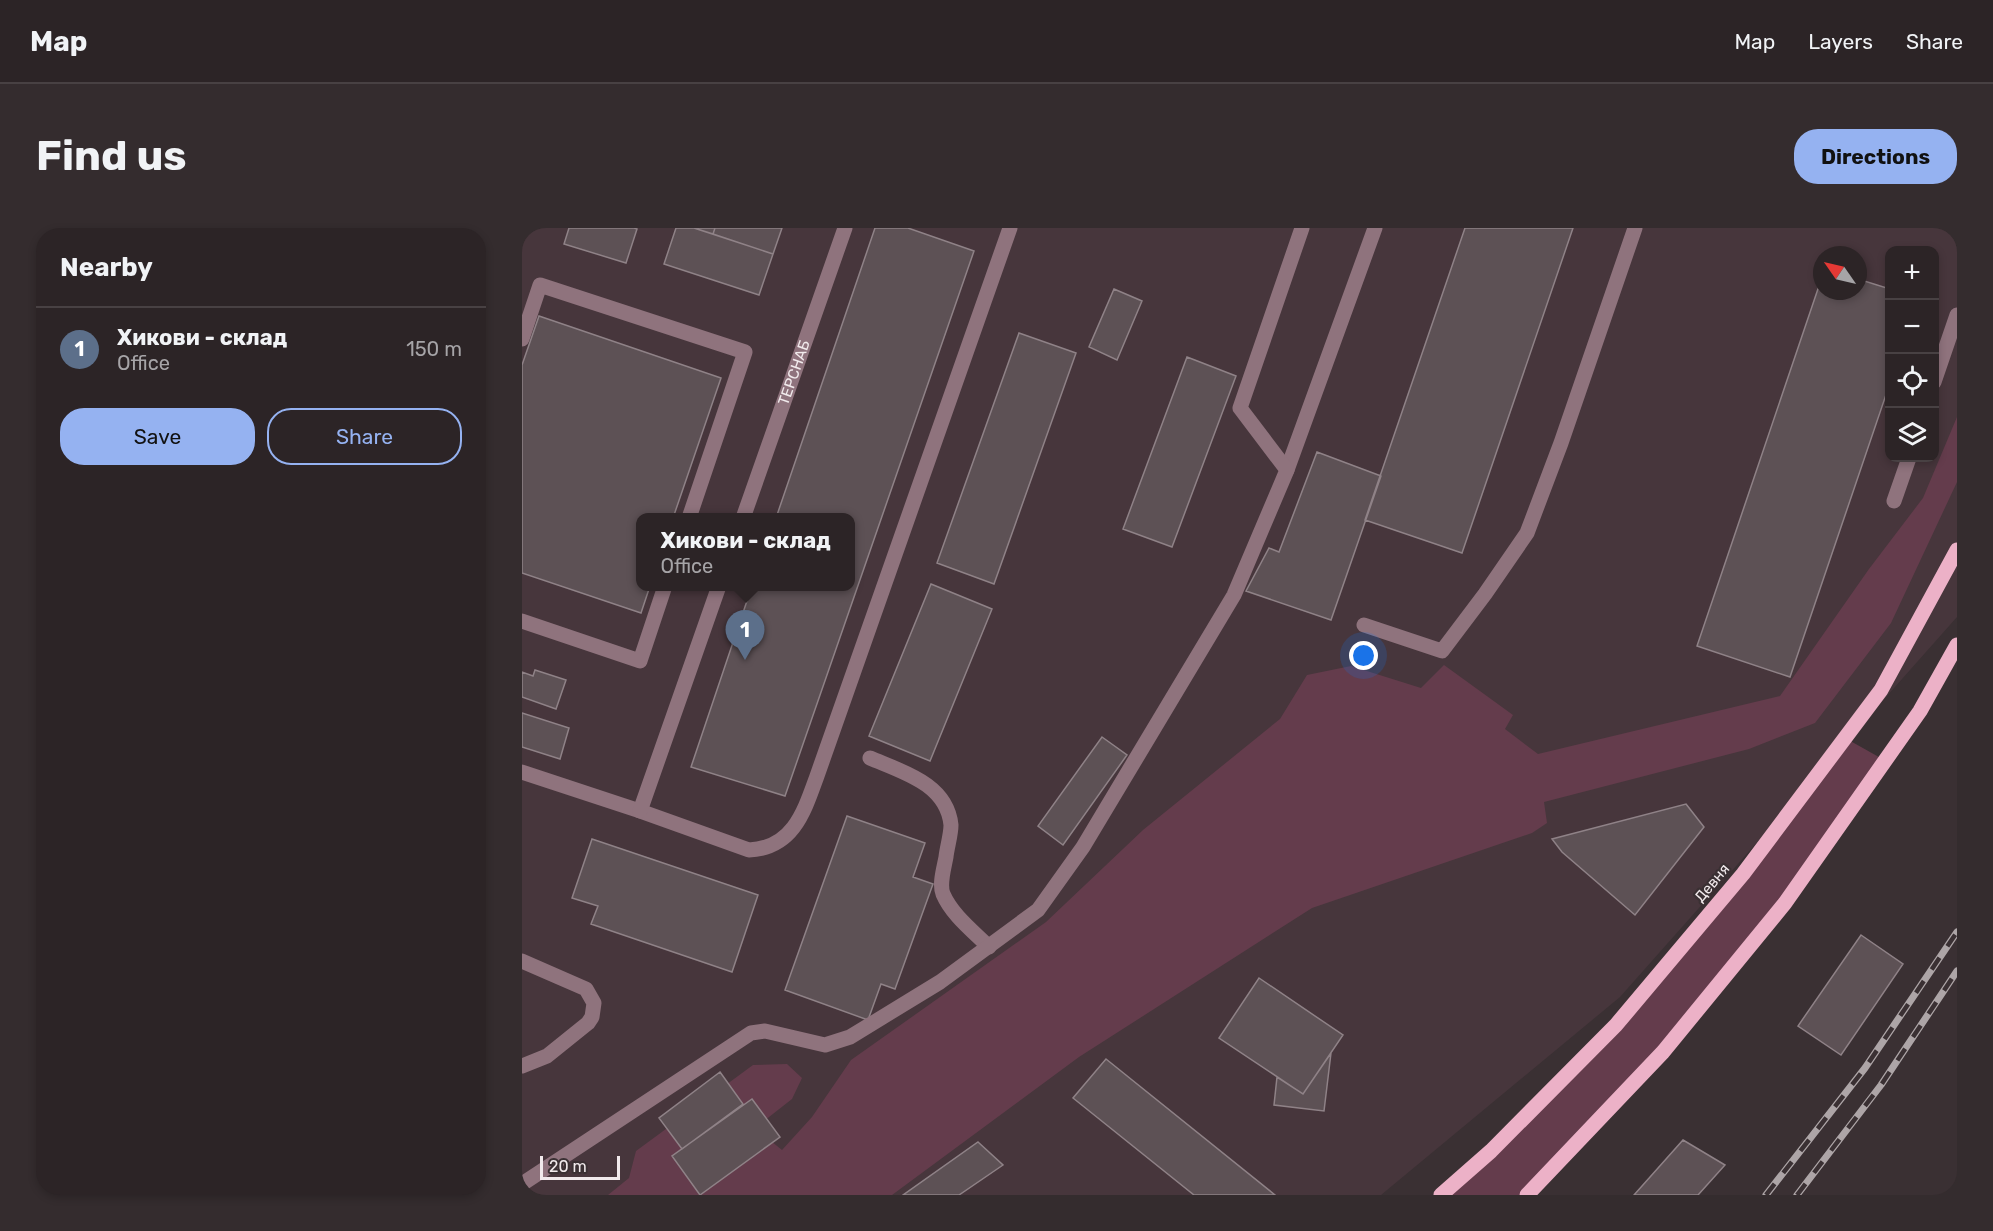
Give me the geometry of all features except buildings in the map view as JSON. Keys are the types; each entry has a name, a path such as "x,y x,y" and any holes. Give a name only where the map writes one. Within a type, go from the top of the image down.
{"main road":[{"name":"Девня","path":"1441,1195 1491,1150 1616,1025 1743,874 1881,690 1957,550"},
{"path":"1527,1195 1663,1052 1785,903 1920,711 1957,645"}],"lane":[{"name":"ТЕРСНАБ","path":"745,513 845,228"},
{"path":"522,772 749,850 765,850 793,831 807,805 1010,228"},
{"path":"1287,470 1240,408 1302,228"},
{"path":"522,1184 751,1033 765,1031 825,1044 850,1037 940,982 1038,910 1083,848 1234,596 1287,470 1376,228"},
{"path":"1364,625 1442,651 1527,533 1561,443 1635,228"},
{"path":"522,339 540,285 745,352 691,513"},
{"path":"1939,370 1957,315"},
{"path":"1894,501 1908,462"},
{"path":"522,621 640,661 663,591"},
{"path":"640,811 717,591"},
{"path":"870,758 920,780 938,793 947,808 951,827 942,892 953,911 989,947"},
{"path":"522,961 579,984 586,989 594,1003 592,1017 588,1023 547,1056 522,1066"}],"shaded area":[{"path":"522,228 1957,228 1957,617 1620,997 1381,1195 522,1195"},
{"path":"1957,417 1957,482 1891,623 1815,723 1749,749 1544,802 1547,823 1532,833 1312,908 1079,1057 892,1195 608,1195 629,1178 636,1151 753,1065 787,1064 802,1078 792,1099 755,1128 782,1150 812,1117 851,1060 1046,922 1143,830 1280,719 1307,675 1351,666 1421,688 1444,665 1513,715 1505,729 1538,754 1780,696 1869,569 1923,498"},
{"path":"1845,738 1886,761 1785,903 1527,1195 1441,1195 1616,1025"}],"railway":[{"path":"1766,1195 1865,1068 1957,932"},
{"path":"1797,1195 1881,1085 1957,971"}],"place":[{"name":"Хикови - склад","path":"745,660"}]}
